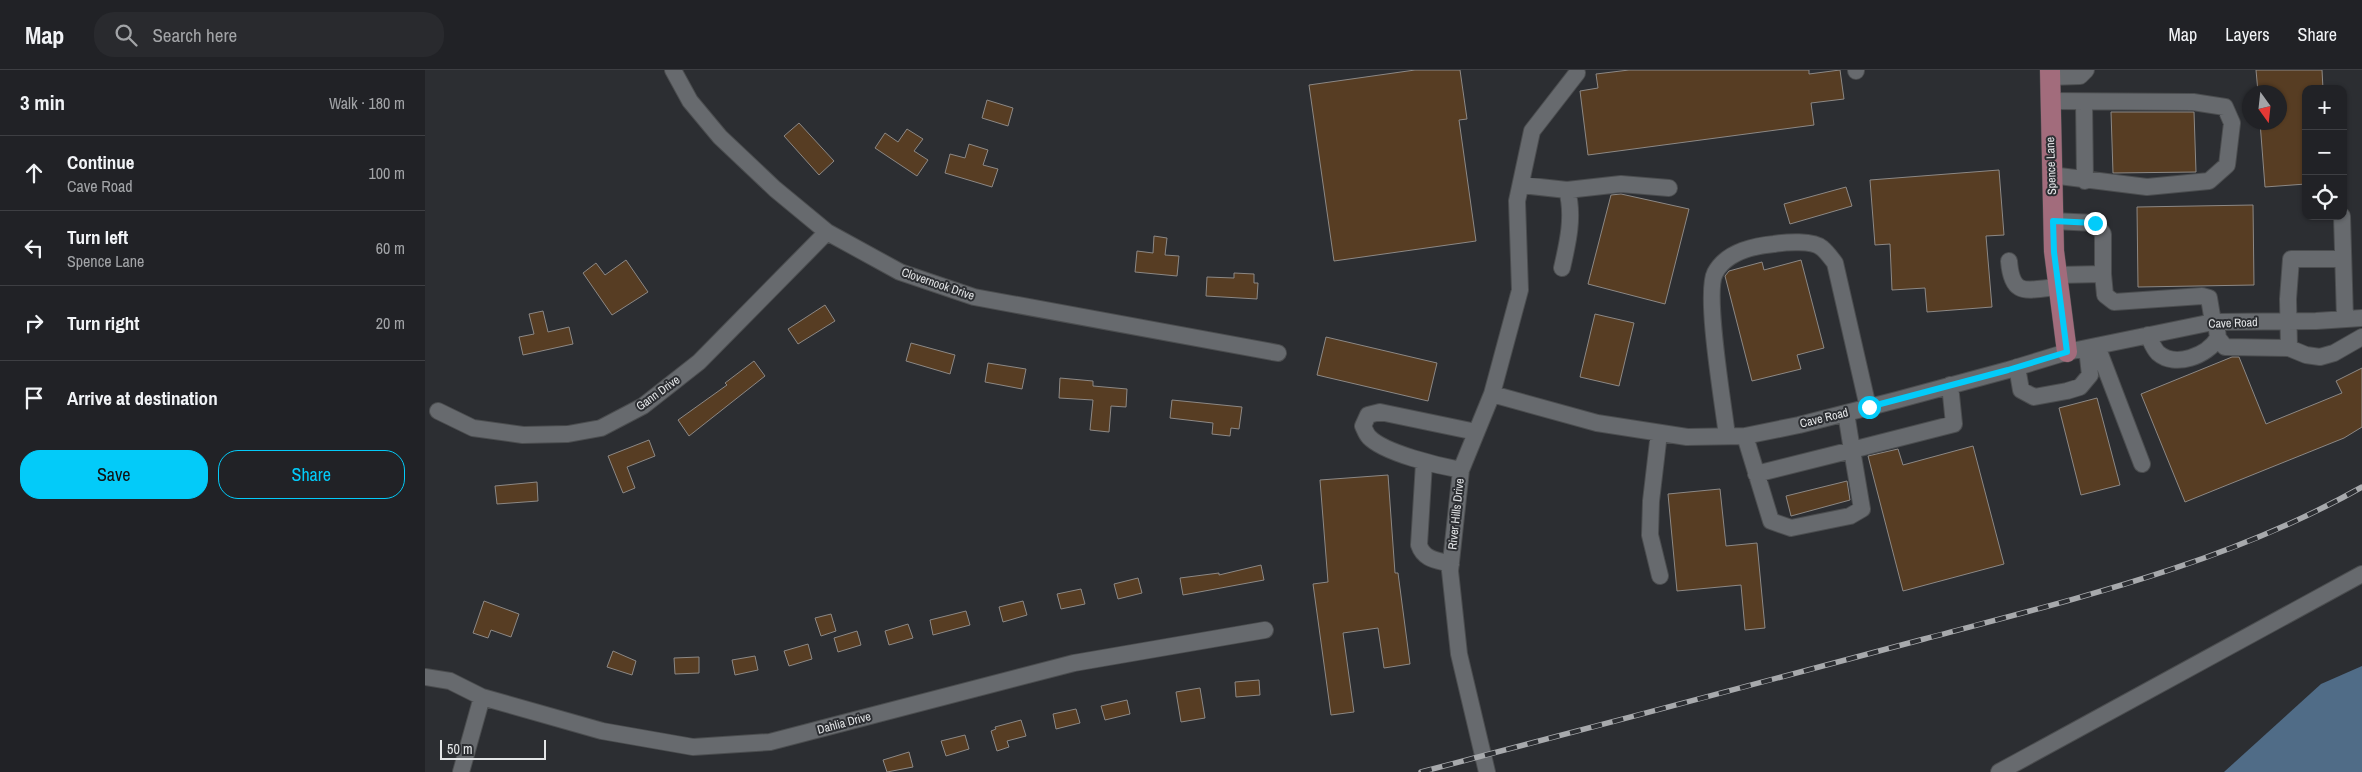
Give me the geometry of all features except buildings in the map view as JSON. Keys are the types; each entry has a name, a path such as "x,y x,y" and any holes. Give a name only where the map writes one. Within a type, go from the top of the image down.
{"main road":[{"name":"Spence Lane","path":"2050,74 2053,221 2057,280 2067,352"}],"street":[{"name":"Clovernook Drive","path":"673,70 690,101 719,136 775,190 827,232 900,272 974,297 1278,353"},
{"path":"2050,74 2080,76 2087,70"},
{"name":"River Hills Drive","path":"1487,772 1459,654 1451,564 1461,470 1492,394 1520,290 1517,202 1532,131 1577,73"},
{"path":"2050,101 2193,102 2225,107 2232,123 2227,165 2209,181 2147,187 2051,176"},
{"path":"2085,102 2085,181"},
{"path":"1521,185 1567,190 1621,184 1669,188"},
{"path":"1562,268 1569,238 1570,203 1567,190"},
{"path":"2342,220 2345,319"},
{"path":"2053,221 2095,223 2103,234 2105,295 2114,302 2202,296 2209,298 2218,338 2225,347 2289,348 2306,355 2320,357 2334,353 2362,337"},
{"name":"Gann Drive","path":"438,411 473,428 523,435 568,434 601,428 643,406 699,362 827,232"},
{"path":"1727,436 1712,312 1713,282 1715,273 1726,261 1735,254 1755,246 1794,241 1821,246 1835,263 1869,407"},
{"path":"2289,348 2287,321 2288,278 2291,259 2343,259"},
{"path":"2009,261 2010,277 2015,286 2021,289 2057,280 2103,274"},
{"name":"Cave Road","path":"1492,394 1597,423 1687,437 1745,436 1846,413 2067,352 2215,322 2362,318"},
{"path":"2148,335 2156,351 2163,357 2177,360 2205,353 2218,338"},
{"path":"2017,367 2021,390 2034,397 2067,391 2080,387 2090,375 2092,347"},
{"path":"2092,347 2142,464"},
{"path":"1757,474 1954,424 1950,385"},
{"path":"1461,470 1424,463 1378,444 1368,436 1363,426 1368,415 1380,412 1476,432"},
{"path":"1745,436 1771,521 1791,528 1851,516 1862,509 1846,413"},
{"path":"1659,433 1651,500 1650,535 1659,576"},
{"path":"1424,463 1419,545 1421,552 1426,557 1451,564"},
{"path":"1999,772 2362,574"},
{"name":"Dahlia Drive","path":"425,678 450,681 482,697 602,731 693,747 769,742 1074,663 1265,630"},
{"path":"461,772 482,697"}],"water":[{"path":"2362,666 2362,772 2224,772 2321,684"}],"railway":[{"path":"1421,772 2093,594 2148,577 2257,538 2310,514 2362,487"}],"route":[{"path":"1869,407 2008,370 2067,352 2054,252 2053,221 2095,223"}]}
